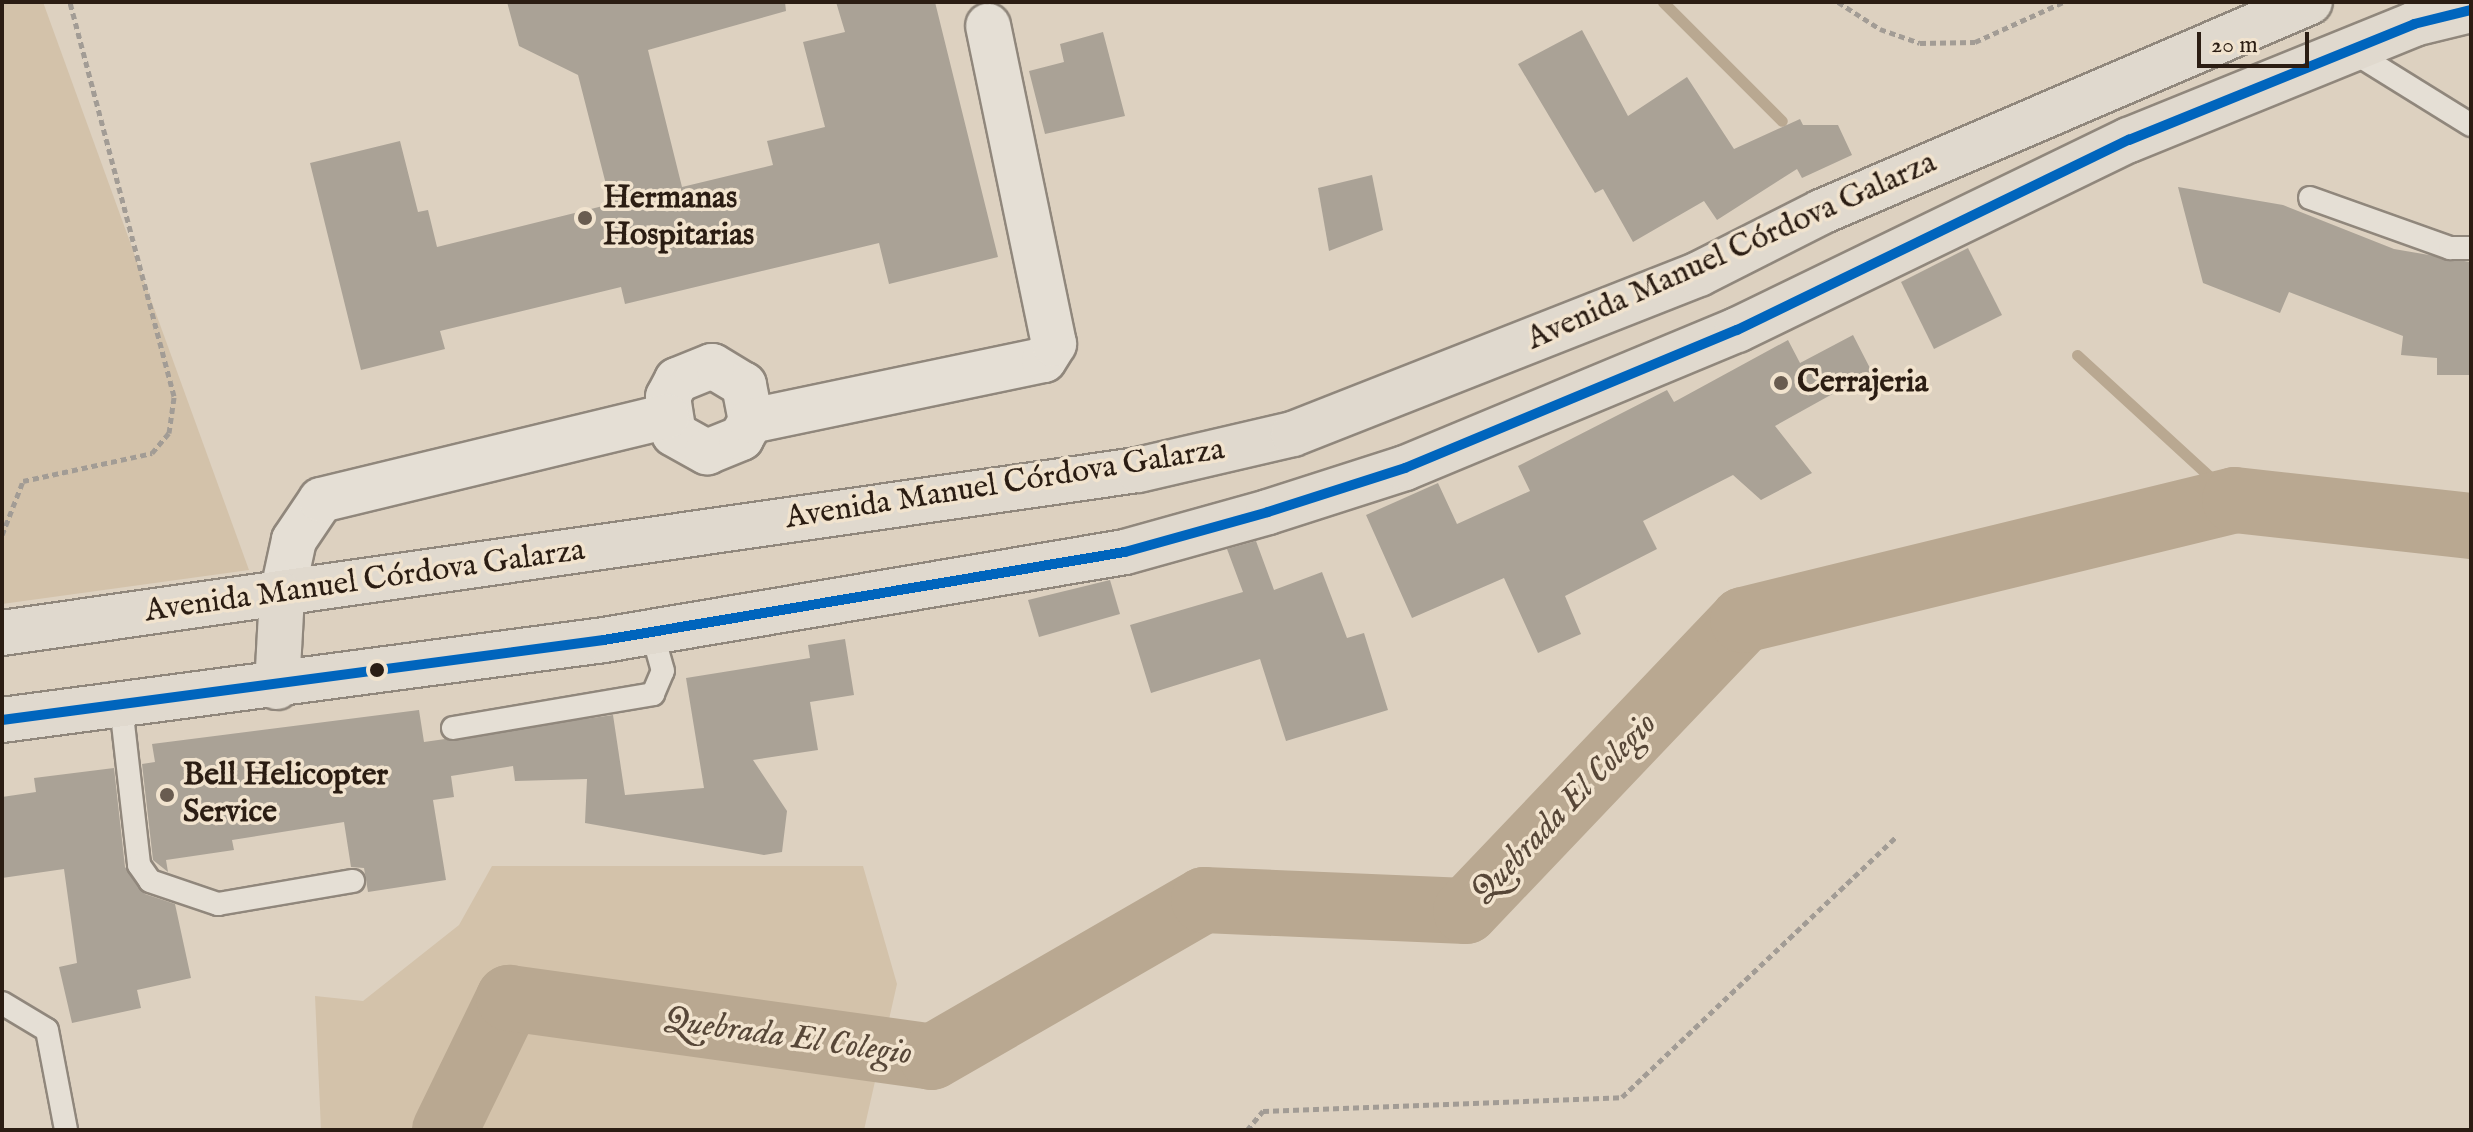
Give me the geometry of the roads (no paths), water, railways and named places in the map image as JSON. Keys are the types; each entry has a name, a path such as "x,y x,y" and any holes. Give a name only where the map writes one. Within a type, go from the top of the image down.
{"main road":[{"name":"Avenida Manuel Córdova Galarza","path":"2,633 1138,470 1293,434 1699,274 1821,212 2103,88 2310,2"},
{"name":"Avenida Manuel Córdova Galarza","path":"2,720 277,687 652,632 1125,552 1268,512 1420,462 1737,330 1850,272 2129,140 2349,49 2471,10"},
{"path":"277,687 282,595"}],"street":[{"path":"751,421 1044,360 1049,352 1054,322 988,26"},
{"path":"712,366 744,385 751,421 741,438 707,452 674,434 667,416 677,380 712,366"},
{"path":"282,595 294,540 321,500 667,416"}],"lane":[{"path":"2349,49 2471,125"},
{"path":"2310,198 2450,248 2471,248"},
{"path":"453,728 653,694 663,671 652,632"},
{"path":"121,706 139,865 150,881 218,904 353,881"},
{"path":"2,1003 47,1030 66,1130"}],"waterway":[{"path":"1663,2 1782,121"},
{"path":"2077,355 2235,500"},
{"name":"Quebrada El Colegio","path":"445,1130 509,998 932,1057 1204,900 1466,911 1743,620 2235,500 2471,526"}],"place":[{"name":"Hermanas Hospitarias","path":"585,218"},
{"name":"Cerrajeria","path":"1781,383"},
{"name":"Bell Helicopter Service","path":"167,795"}]}
